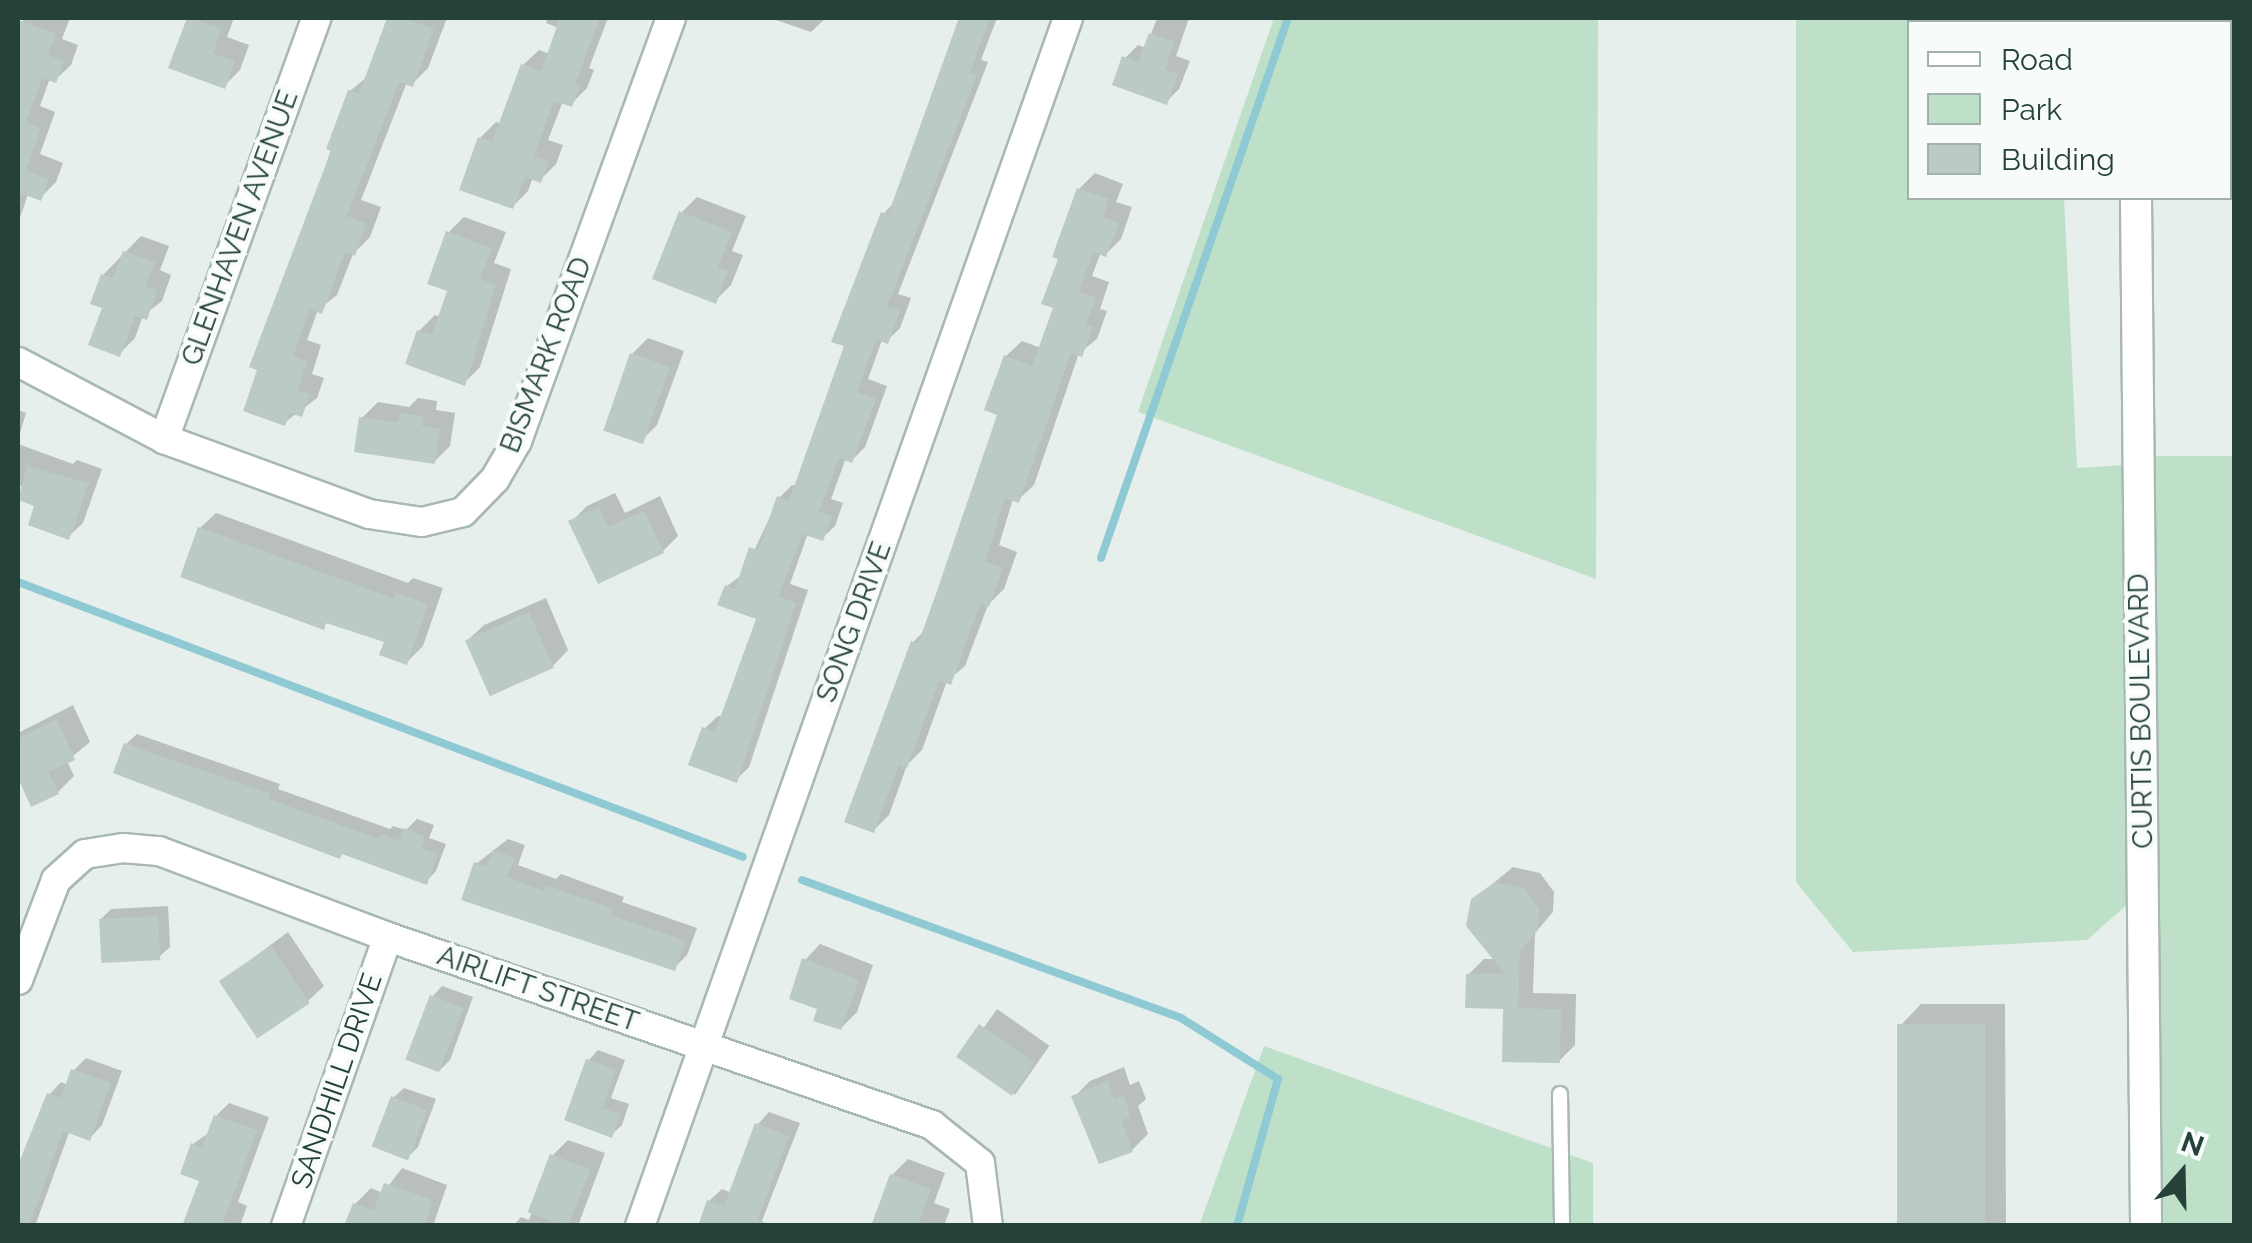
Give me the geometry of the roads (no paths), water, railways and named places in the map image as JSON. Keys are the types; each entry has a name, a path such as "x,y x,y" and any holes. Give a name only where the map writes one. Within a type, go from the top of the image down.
{"street":[{"name":"GLENHAVEN AVENUE","path":"164,439 316,18"},
{"name":"BISMARK ROAD","path":"18,362 164,439 369,514 422,522 464,512 494,479 516,441 671,18"},
{"name":"SONG DRIVE","path":"640,1226 1068,18"},
{"name":"CURTIS BOULEVARD","path":"2136,200 2146,1226"},
{"name":"AIRLIFT STREET","path":"18,980 56,880 85,854 124,848 159,850 388,937 932,1126 980,1163 988,1226"},
{"name":"SANDHILL DRIVE","path":"286,1226 388,937"}],"lane":[{"path":"1560,1094 1562,1226"}],"waterway":[{"path":"1101,558 1288,18"},
{"path":"18,582 743,857"},
{"path":"802,880 1181,1018 1278,1079 1237,1226"}]}
